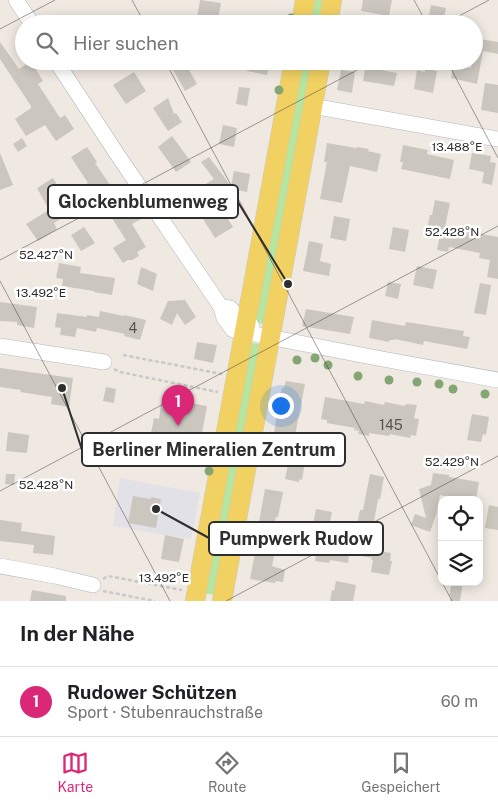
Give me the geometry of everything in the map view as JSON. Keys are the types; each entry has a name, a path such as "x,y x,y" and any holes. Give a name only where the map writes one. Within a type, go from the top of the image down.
{"main road":[{"path":"302,15 305,0"},
{"path":"330,15 332,0"},
{"path":"222,601 255,330 293,70"},
{"path":"188,596 312,106 319,70"}],"street":[{"path":"16,0 26,15"},
{"path":"62,70 221,307 224,318 233,330 255,330 377,358 498,380"},
{"path":"312,106 498,139"},
{"path":"0,346 104,362"},
{"path":"0,566 93,585"}],"path":[{"path":"123,355 223,374"},
{"path":"104,362 120,372 220,392"},
{"path":"155,601 105,592 93,585 108,576 188,596"}],"shaded area":[{"path":"120,478 200,493 191,539 113,526"}],"green space":[{"path":"311,0 327,0 324,15 308,15"},
{"path":"298,70 314,70 266,323 254,321"},
{"path":"250,343 260,344 216,595 202,593"}],"building":[{"path":"200,0 221,3 219,15 198,15"},
{"path":"363,0 392,0 389,15 361,11"},
{"path":"431,5 446,8 445,15 429,15"},
{"path":"483,40 498,42 498,54 483,51"},
{"path":"0,42 15,63 15,70 36,70 43,81 38,84 60,118 65,115 74,129 56,141 45,125 26,136 15,119 31,108 31,106 0,59"},
{"path":"173,70 189,70 197,84 185,91"},
{"path":"247,70 268,70 267,75"},
{"path":"341,70 355,72 352,93 337,90"},
{"path":"365,70 381,70 397,73 394,86 363,81"},
{"path":"417,70 425,72 425,70 437,71 433,93 414,89"},
{"path":"452,70 480,70 477,84 451,78"},
{"path":"134,72 146,91 126,104 113,85"},
{"path":"485,83 498,85 498,113 481,110"},
{"path":"239,87 250,88 247,106 236,104"},
{"path":"168,98 174,114 176,113 182,122 168,131 153,108"},
{"path":"223,125 237,128 234,147 219,144"},
{"path":"172,136 191,162 176,172 158,147"},
{"path":"22,138 27,146 18,152 13,144"},
{"path":"327,143 369,149 368,151 381,154 377,172 350,166 342,203 320,199 327,162 324,162"},
{"path":"403,145 428,150 427,154 454,160 450,179 401,169 403,162 400,162"},
{"path":"87,147 97,162 95,163 126,208 127,198 141,219 132,224 146,247 137,252 139,256 132,260 123,263 113,248 126,240 101,201 98,203 92,195 87,198 81,188 88,183 71,157"},
{"path":"0,153 13,185 0,190"},
{"path":"472,153 491,156 490,162 496,163 492,185 482,183 484,172 469,169"},
{"path":"209,157 231,186 234,171 250,174 247,192 210,184 220,201 218,203 233,227 215,238 188,195 214,179 201,162"},
{"path":"53,178 59,188 56,189 70,213 54,223 57,229 38,241 26,224 49,210 37,188"},
{"path":"435,200 450,203 445,227 498,237 498,279 487,277 490,260 479,258 480,253 449,247 448,252 437,250 441,231 427,229"},
{"path":"334,216 350,219 346,241 330,238"},
{"path":"84,227 95,243 81,251 71,235"},
{"path":"393,227 409,230 405,252 389,249"},
{"path":"309,241 323,244 320,261 331,264 329,276 303,271"},
{"path":"59,263 81,267 80,273 115,278 112,295 62,286 63,279 56,278"},
{"path":"417,266 437,270 433,289 413,285"},
{"path":"141,267 157,274 153,291 137,284"},
{"path":"388,282 401,284 398,299 385,296"},
{"path":"480,283 491,285 486,315 474,313"},
{"path":"185,300 196,317 185,325 177,313 172,325 160,319 168,301"},
{"path":"0,302 37,307 34,328 17,325 17,322 0,321"},
{"path":"306,309 354,317 350,334 302,326"},
{"path":"100,311 146,320 140,340 124,336 125,334 97,328 96,332 77,328 75,337 60,335 61,328 55,327 57,313 99,317"},
{"path":"372,320 405,326 406,322 464,331 463,336 470,337 467,349 424,341 423,345 395,339 389,340 389,342 369,338"},
{"path":"197,342 217,345 213,363 194,359"},
{"path":"0,368 73,378 69,407 51,404 52,397 0,387"},
{"path":"286,381 305,384 293,446 273,442 277,411 282,388 284,388"},
{"path":"106,387 116,389 114,403 103,401"},
{"path":"325,397 364,404 365,401 384,405 385,402 405,406 406,404 417,405 414,418 419,419 416,436 411,435 410,438 390,434 389,436 369,433 369,436 358,434 359,431 354,430 355,428 327,423 327,420 321,419"},
{"path":"162,398 207,406 199,449 155,443 157,434 151,433 154,418 159,419"},
{"path":"472,414 489,417 486,435 483,434 481,442 467,440"},
{"path":"8,432 29,435 27,453 6,451"},
{"path":"289,460 305,463 302,480 300,479 299,482 285,479"},
{"path":"433,473 479,482 477,496 438,496 436,515 430,532 411,525 415,514 426,518 419,489 431,485"},
{"path":"6,474 15,474 14,485 5,484"},
{"path":"370,474 384,477 372,533 377,534 374,550 391,553 390,561 392,561 389,575 371,572 372,558 349,554 348,563 330,560 329,563 315,561 318,543 350,549 360,510 363,510"},
{"path":"265,489 283,492 271,545 276,546 272,566 285,570 283,582 276,581 275,583 250,579 256,548 252,548 256,528 258,528"},
{"path":"133,496 161,499 156,528 128,523"},
{"path":"489,505 498,507 498,530 485,528"},
{"path":"316,509 332,512 329,527 313,524"},
{"path":"0,520 22,523 21,531 55,536 53,555 33,553 34,545 0,541"},
{"path":"165,535 184,539 179,562 161,559"},
{"path":"336,581 356,585 353,601 330,601"},
{"path":"451,586 462,586 460,601 450,601 451,596 449,596"},
{"path":"32,590 66,596 66,601 30,601"}],"place":[{"name":"Glockenblumenweg","path":"288,284"},
{"name":"Berliner Mineralien Zentrum","path":"62,388"},
{"name":"Rudower Schützen","path":"178,426"},
{"name":"Pumpwerk Rudow","path":"156,509"}]}
